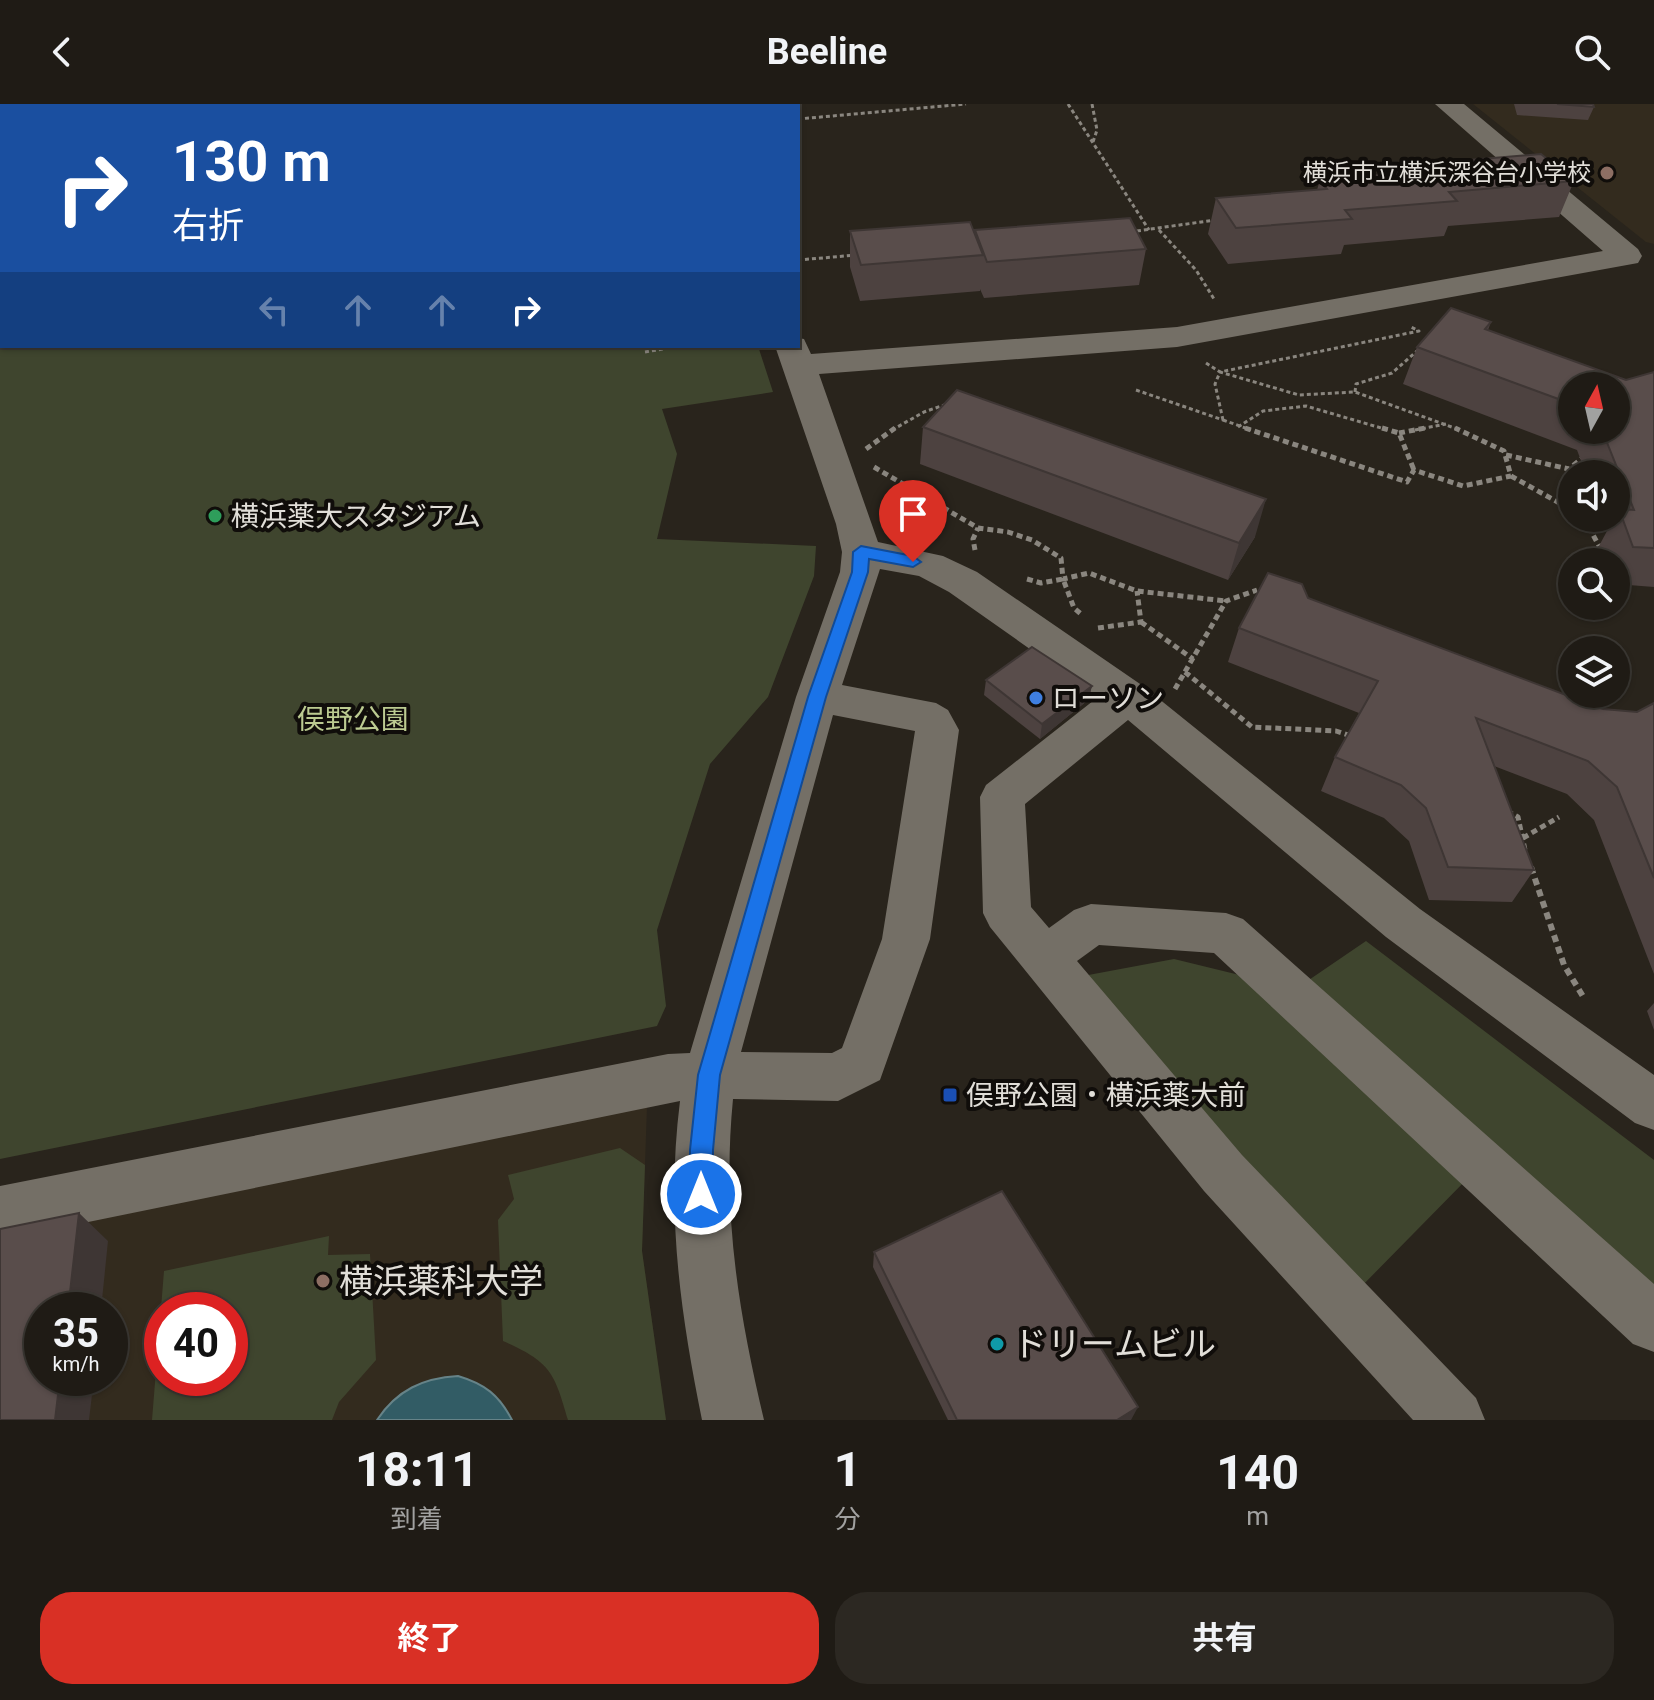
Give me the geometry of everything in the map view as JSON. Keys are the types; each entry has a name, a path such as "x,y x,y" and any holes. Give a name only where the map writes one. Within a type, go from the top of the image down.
{"street":[{"path":"1448,104 1640,257"},
{"path":"733,1420 716,1343 705,1272 701,1216 701,1150 709,1075 817,697 860,572 861,552 855,524 795,355 1162,338 1640,257"},
{"path":"861,552 929,565 963,582 1143,709 1403,923 1654,1106"},
{"path":"0,1213 668,1078 709,1075 838,1077 862,1063 906,939 937,730 933,721 921,714 817,697"},
{"path":"1143,709 1002,797 1007,913 1223,1173 1454,1420"},
{"path":"1044,958 1091,924 1226,933 1654,1323"}],"path":[{"path":"800,119 966,104"},
{"path":"1068,104 1149,230"},
{"path":"1092,104 1097,130 1093,143"},
{"path":"1119,233 1159,230 1220,219"},
{"path":"1159,230 1196,270 1231,327"},
{"path":"800,260 859,255"},
{"path":"1355,392 1356,384 1392,373 1428,341 1419,331"},
{"path":"645,352 663,349"},
{"path":"1223,422 1215,384 1220,372 1299,395 1355,392 1384,405 1447,424 1504,451 1511,476"},
{"path":"1136,390 1237,428 1407,482 1414,470"},
{"path":"1299,395 1306,406"},
{"path":"950,403 926,409 901,422 864,450 874,467 978,528 1008,532 1032,540 1061,558 1063,579 1074,608 1083,616"},
{"path":"1237,428 1263,411 1306,406 1399,433 1447,424"},
{"path":"1399,433 1414,470 1463,486 1511,476 1558,502"},
{"path":"1580,460 1588,454"},
{"path":"1505,455 1558,467"},
{"path":"976,555 973,539 978,528"},
{"path":"1592,532 1599,546"},
{"path":"1021,577 1041,583 1089,573 1137,591 1226,601 1257,590"},
{"path":"1137,591 1141,622"},
{"path":"1143,709 1185,672 1226,601"},
{"path":"1092,624 1097,628 1141,622 1193,659"},
{"path":"1185,672 1252,727 1336,731 1363,741"},
{"path":"1506,810 1518,817 1564,965 1588,1004"},
{"path":"1523,838 1559,817"}],"shaded area":[{"name":"横浜市立横浜深谷台小学校","path":"1473,104 1654,104 1654,244 1646,242"},
{"name":"横浜薬科大学","path":"647,1107 642,1251 666,1420 0,1420 0,1233"}],"green space":[{"name":"俣野公園","path":"0,348 759,348 773,392 662,409 677,454 657,539 816,546 814,576 768,697 710,764 657,930 666,1006 657,1026 0,1159"},
{"path":"1366,941 1654,1160 1654,1307 1300,986"},
{"path":"1174,959 1260,980 1470,1176 1355,1293 1083,976"},
{"path":"620,1148 645,1165 642,1251 666,1420 568,1420 559,1390 548,1370 531,1355 503,1341 498,1220 514,1199 508,1175"},
{"path":"329,1236 328,1255 370,1254 376,1360 339,1402 332,1420 152,1420 154,1396 248,1396 248,1292 162,1292 164,1271"}],"water":[{"path":"458,1376 490,1392 512,1420 377,1420 402,1393 422,1383"}],"building":[{"path":"1557,104 1593,104 1594,107"},
{"path":"1541,154 1574,181 1449,192 1457,201 1345,210 1352,219 1236,228 1216,198 1327,189 1320,180 1426,171 1420,164"},
{"path":"1130,218 1146,249 987,262 975,230"},
{"path":"970,222 983,255 861,265 850,231"},
{"path":"1451,308 1491,322 1485,329 1604,372 1558,372 1558,399 1417,347"},
{"path":"1654,372 1654,548 1633,547 1627,532 1630,532 1630,510 1634,510 1630,500 1630,460 1614,460 1608,444 1630,444 1630,379"},
{"path":"957,390 1266,499 1239,543 923,427"},
{"path":"1268,573 1302,584 1308,598 1558,692 1558,708 1637,712 1654,703 1654,878 1617,787 1588,761 1476,718 1534,870 1448,867 1426,808 1401,785 1335,757 1378,681 1239,628"},
{"name":"ローソン","path":"1032,647 1092,686 1042,724 986,680"},
{"name":"ドリームビル","path":"1002,1191 1138,1407 1117,1420 957,1420 874,1252"},
{"path":"79,1213 70,1292 24,1292 24,1396 58,1396 55,1420 0,1420 0,1229"}],"place":[{"name":"横浜市立横浜深谷台小学校","path":"1607,173"},
{"name":"横浜薬大スタジアム","path":"215,516"},
{"name":"ローソン","path":"1036,698"},
{"name":"俣野公園・横浜薬大前","path":"950,1095"},
{"name":"横浜薬科大学","path":"323,1281"},
{"name":"ドリームビル","path":"997,1344"}],"route":[{"path":"701,1194 701,1150 709,1075 817,697 860,572 861,552 913,562"}]}
